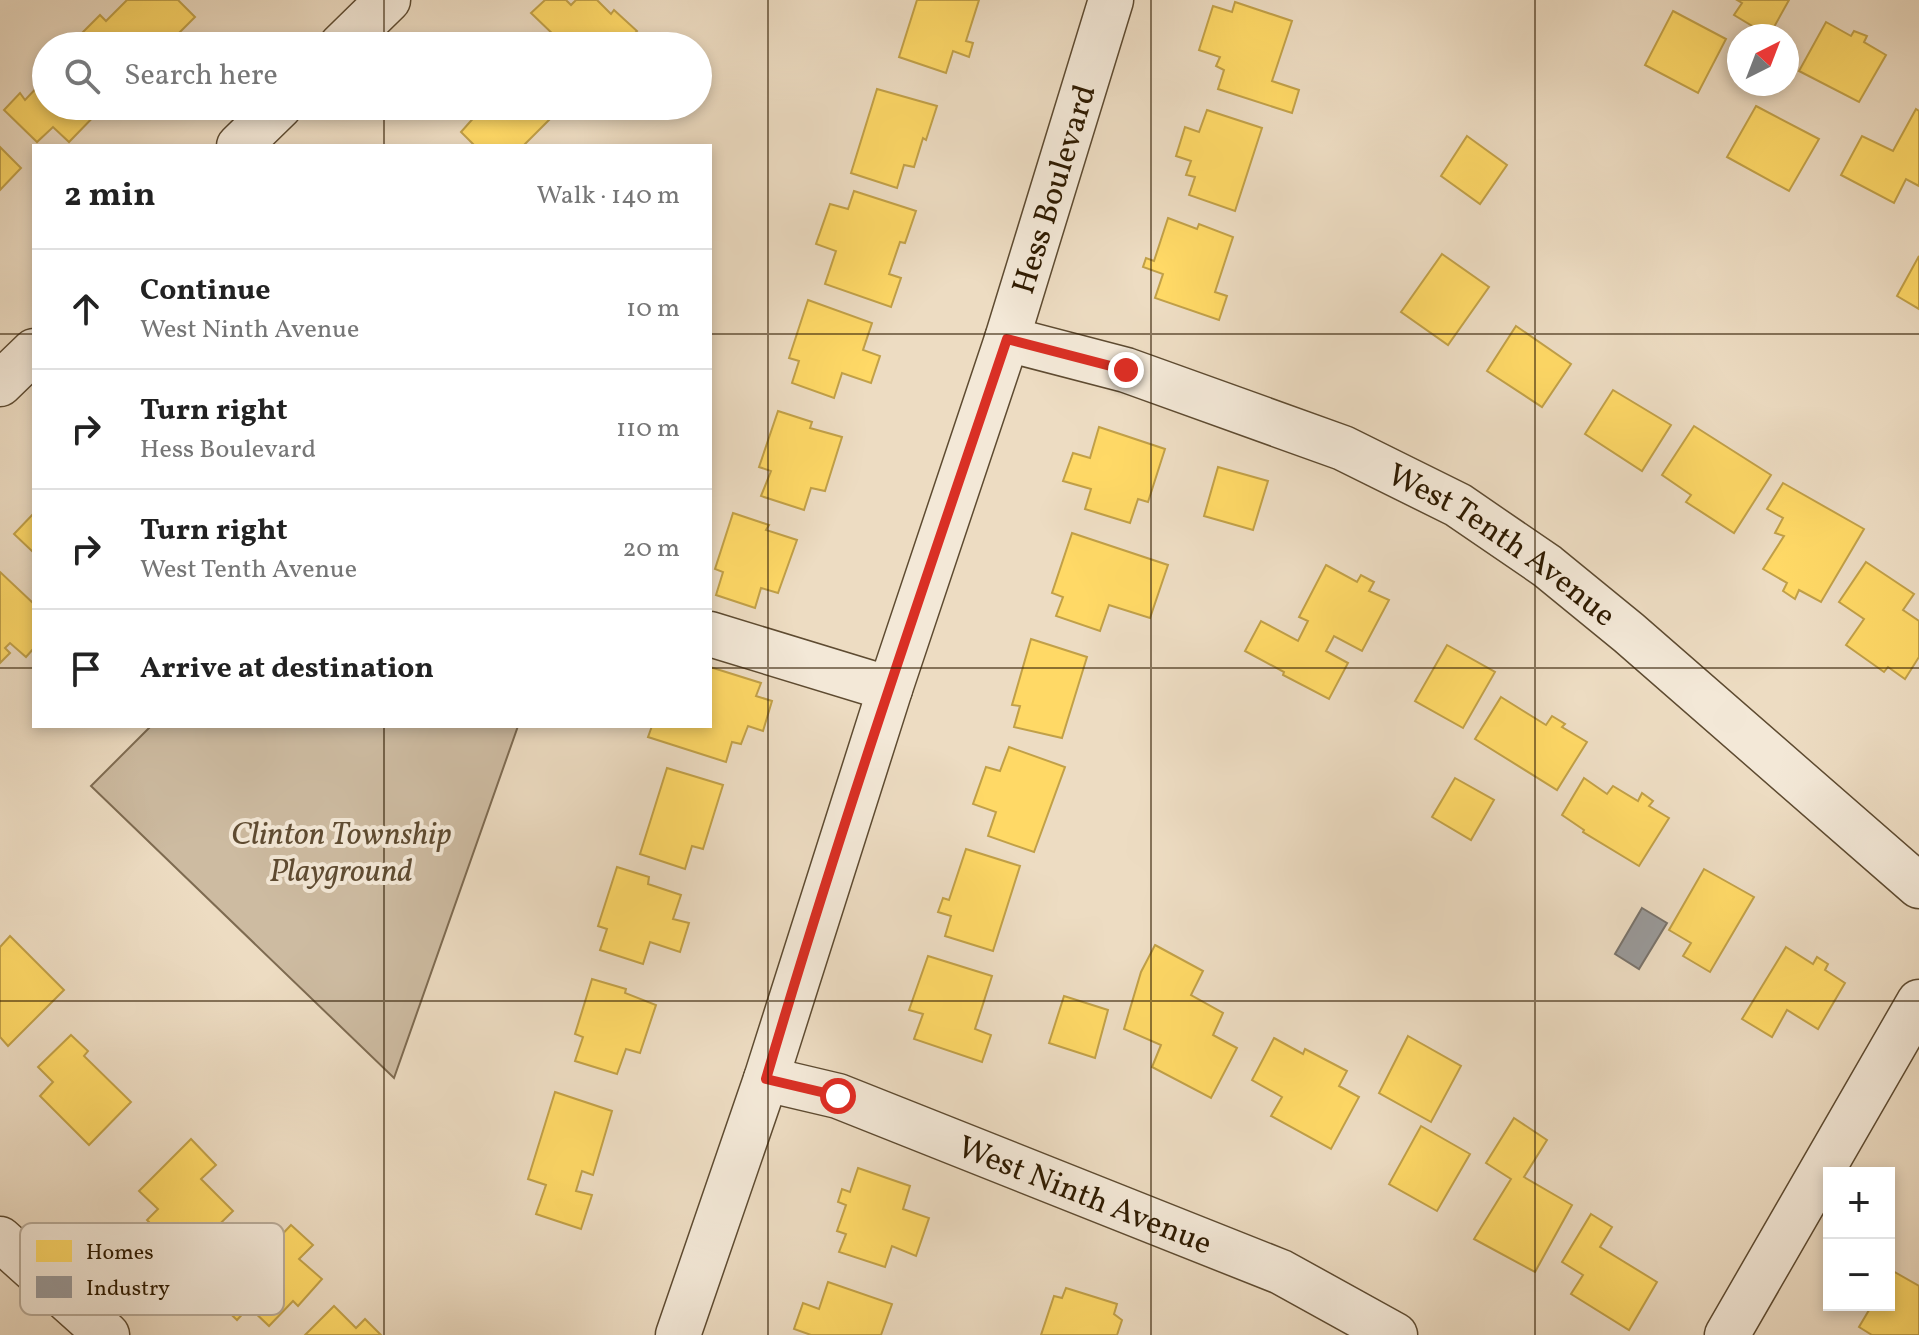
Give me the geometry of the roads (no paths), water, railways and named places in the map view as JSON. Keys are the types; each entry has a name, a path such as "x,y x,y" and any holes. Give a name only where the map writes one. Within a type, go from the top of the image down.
{"street":[{"path":"355,32 388,0"},
{"name":"Hess Boulevard","path":"678,1335 766,1079 890,689 1007,339 1111,0"},
{"path":"241,144 266,120"},
{"name":"West Tenth Avenue","path":"1007,339 1126,370 1343,448 1458,505 1547,566 1629,633 1919,886"},
{"path":"0,384 32,353"},
{"path":"712,635 890,689"},
{"path":"1727,1335 1919,1002"},
{"name":"West Ninth Avenue","path":"766,1079 838,1096 1281,1272 1395,1335"},
{"path":"0,1239 20,1257"},
{"path":"85,1315 107,1335"}],"park label":[{"name":"Clinton Township Playground","path":"341,852"}]}
